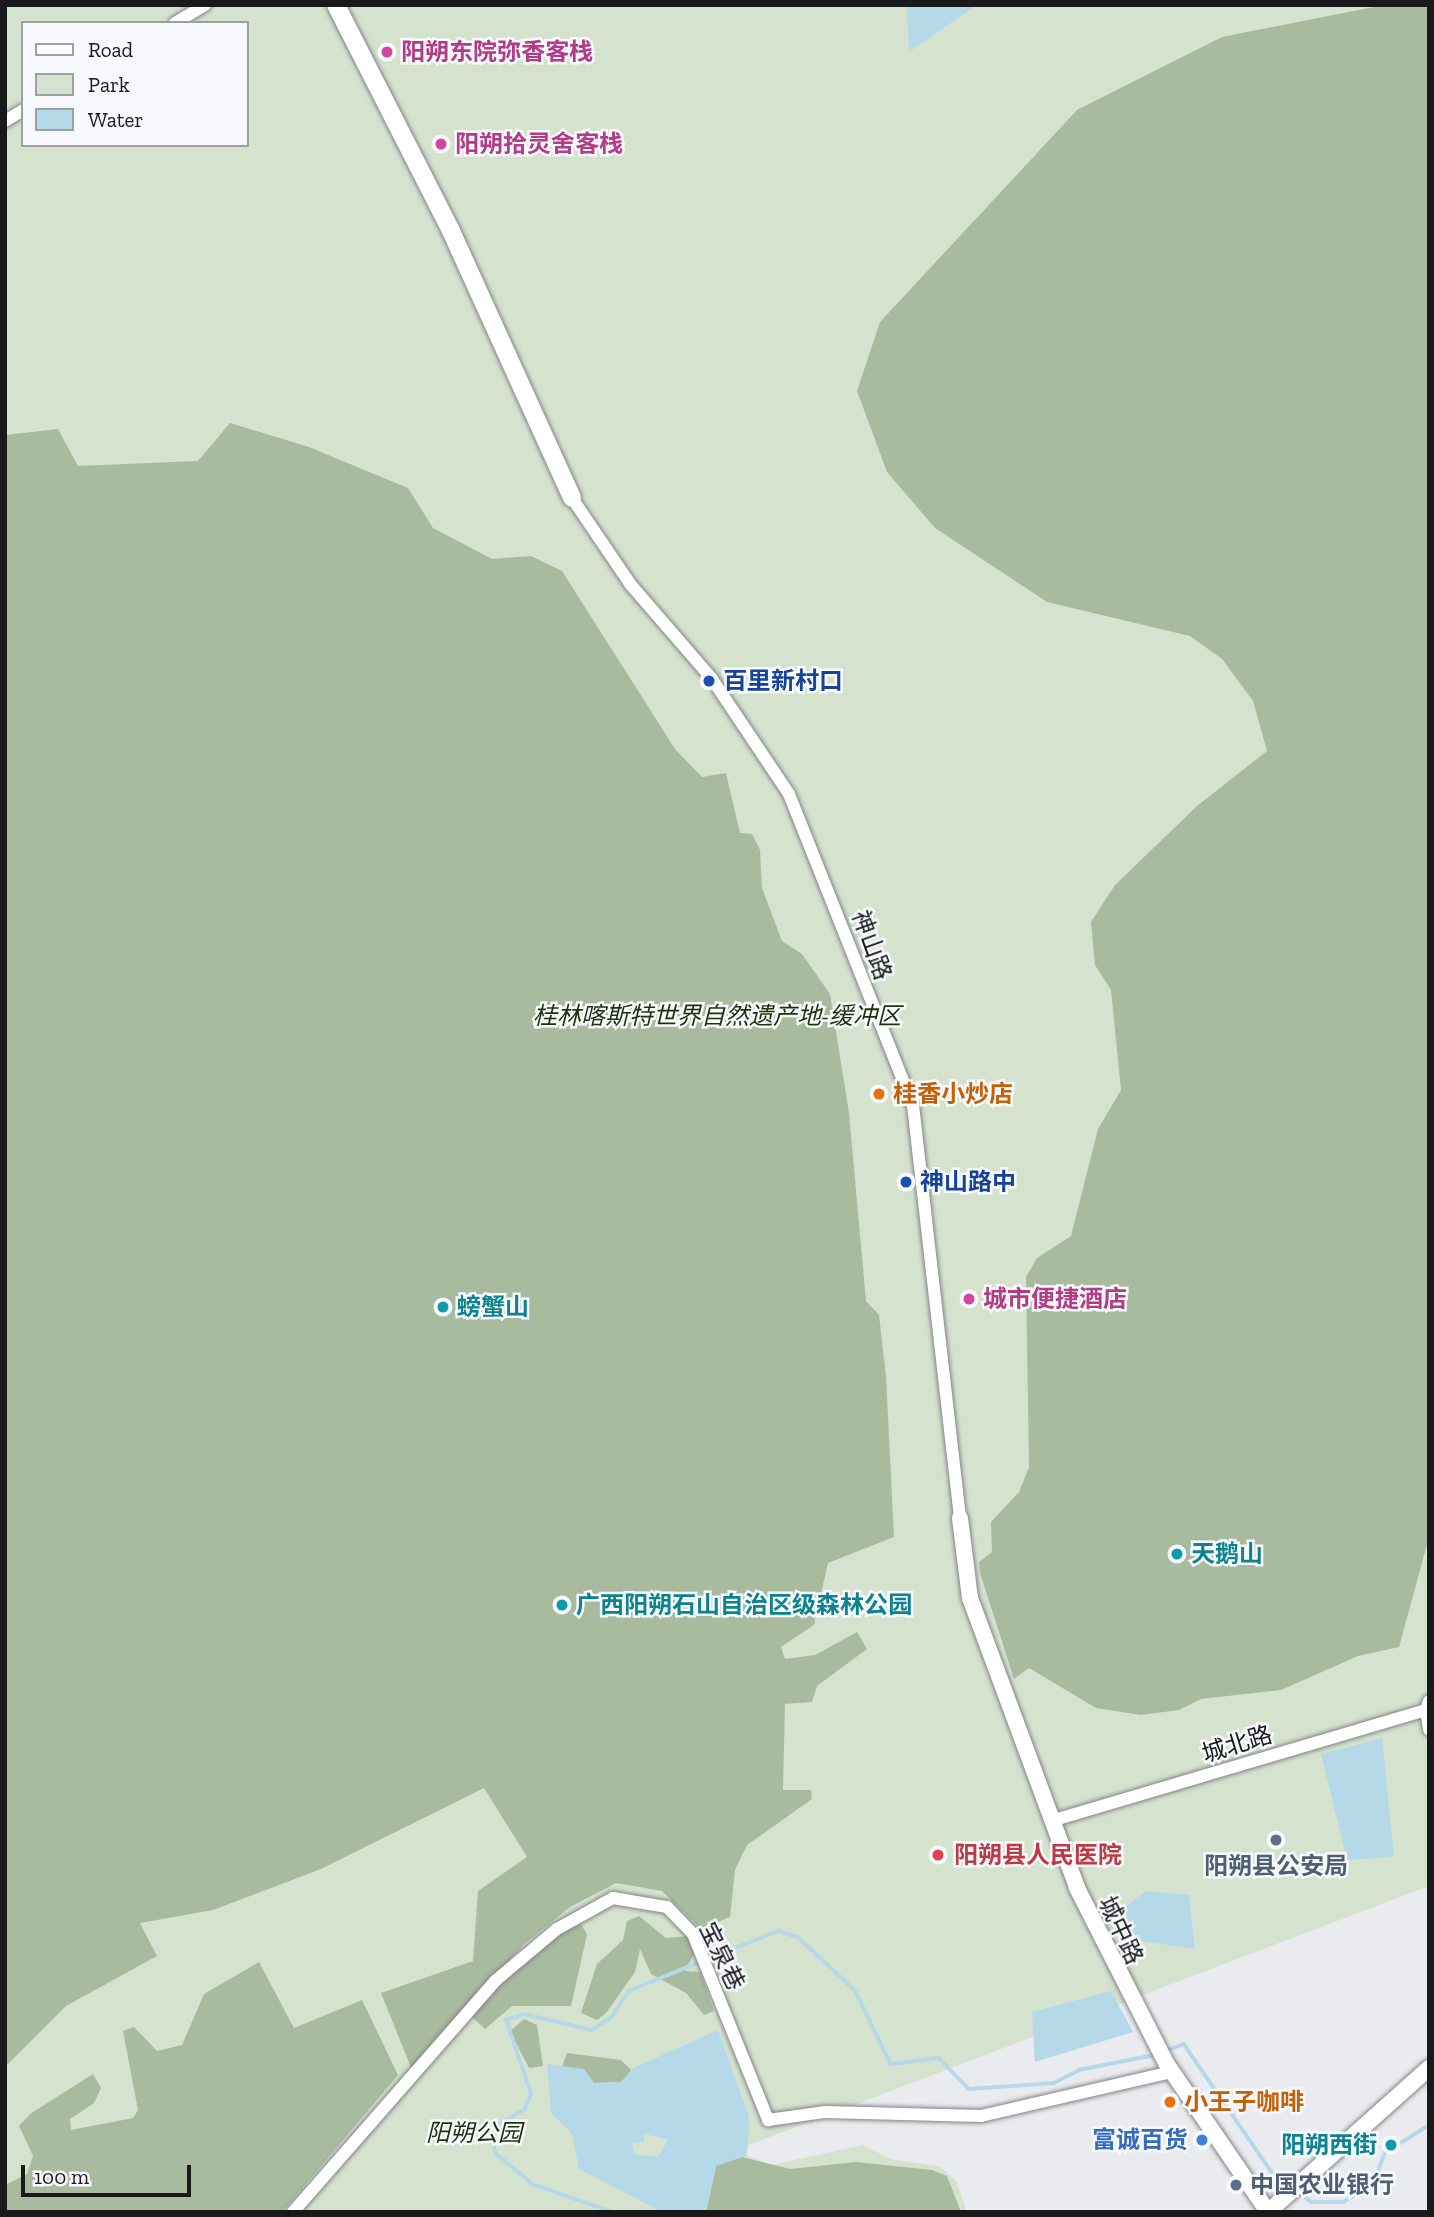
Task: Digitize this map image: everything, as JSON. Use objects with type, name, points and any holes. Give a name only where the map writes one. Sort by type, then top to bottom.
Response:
[{"type":"main road","points":[[336,5],[450,231],[572,498]]},
{"type":"street","points":[[178,21],[205,5]]},
{"type":"street","points":[[5,121],[21,111]]},
{"type":"street","name":"神山路","points":[[572,498],[631,585],[712,679],[789,794],[913,1105],[960,1518]]},
{"type":"street","name":"城中路","points":[[960,1518],[970,1598],[1051,1821],[1114,1971],[1169,2068],[1268,2212]]},
{"type":"street","points":[[1427,1706],[1429,1728]]},
{"type":"street","name":"城北路","points":[[1051,1821],[1427,1706]]},
{"type":"street","name":"宝泉巷","points":[[293,2212],[519,1958],[613,1898],[667,1907],[693,1934],[768,2120],[825,2112],[981,2116],[1169,2068]]},
{"type":"street","points":[[1268,2212],[1429,2068]]},
{"type":"green space","name":"桂林喀斯特世界自然遗产地-缓冲区","points":[[5,5],[1429,5],[1429,1886],[749,2145],[746,2155],[771,2165],[863,2145],[891,2159],[941,2167],[957,2182],[967,2212],[5,2212]]},
{"type":"green space","points":[[1384,5],[1429,5],[1429,1537],[1399,1647],[1358,1656],[1281,1690],[1201,1699],[1179,1710],[1141,1715],[1096,1708],[1029,1668],[1014,1679],[980,1573],[979,1562],[992,1552],[991,1522],[1019,1492],[1029,1467],[1026,1277],[1037,1258],[1071,1236],[1098,1129],[1121,1090],[1111,990],[1095,965],[1091,922],[1115,885],[1197,806],[1267,751],[1253,701],[1222,659],[1190,636],[1047,602],[935,528],[887,472],[857,391],[880,322],[1077,110],[1222,37]]},
{"type":"green space","points":[[230,423],[309,447],[408,488],[433,528],[492,559],[531,556],[562,571],[675,749],[702,777],[726,773],[740,833],[752,834],[760,850],[762,888],[782,941],[802,954],[830,994],[849,1113],[866,1301],[879,1315],[886,1376],[894,1537],[828,1563],[814,1625],[781,1647],[785,1659],[815,1655],[857,1632],[867,1649],[817,1686],[812,1702],[785,1704],[783,1790],[811,1790],[812,1799],[747,1845],[735,1870],[730,1917],[701,1929],[662,1891],[616,1883],[570,1907],[523,1945],[412,2070],[381,1993],[473,1961],[478,1891],[527,1857],[484,1788],[321,1869],[213,1910],[140,1923],[157,1956],[66,2006],[5,2067],[5,435],[58,429],[78,466],[198,461]]},
{"type":"green space","points":[[639,1916],[666,1938],[690,1936],[695,1952],[685,1971],[700,1972],[714,2011],[704,2015],[686,1993],[651,1974],[640,1949],[635,1972],[606,2013],[597,2020],[581,2013],[597,1964],[623,1940],[627,1921]]},
{"type":"green space","points":[[579,1921],[587,1934],[571,2006],[512,2006],[485,2029],[471,2016],[523,1960]]},
{"type":"green space","points":[[259,1962],[294,2028],[362,2000],[398,2075],[282,2212],[5,2212],[5,2185],[27,2174],[33,2156],[19,2126],[30,2114],[93,2074],[101,2088],[94,2103],[70,2119],[71,2130],[133,2118],[138,2110],[123,2031],[134,2027],[157,2051],[182,2045],[204,1994]]},
{"type":"green space","points":[[524,2019],[537,2025],[543,2066],[529,2068],[510,2031]]},
{"type":"green space","points":[[567,2053],[621,2060],[633,2072],[621,2082],[594,2083],[562,2067]]},
{"type":"green space","points":[[738,2156],[790,2169],[856,2162],[932,2170],[947,2176],[961,2212],[706,2212],[716,2166]]},
{"type":"water","points":[[907,5],[977,5],[909,52]]},
{"type":"water","points":[[1382,1738],[1394,1857],[1347,1860],[1321,1754]]},
{"type":"water","points":[[1146,1891],[1189,1895],[1195,1949],[1121,1938],[1124,1908]]},
{"type":"water","points":[[1111,1991],[1133,2032],[1035,2062],[1032,2012]]},
{"type":"water","points":[[718,2030],[749,2116],[748,2142],[746,2156],[716,2166],[706,2212],[662,2212],[579,2169],[572,2134],[551,2113],[547,2064],[584,2069],[594,2083],[621,2082],[633,2068]],"holes":[[[645,2134],[668,2140],[658,2157],[634,2154],[632,2143],[644,2142]]]},
{"type":"waterway","points":[[707,1959],[779,1931],[798,1937],[855,1990],[891,2064],[939,2058],[969,2089],[1054,2083],[1079,2070],[1155,2055]]},
{"type":"waterway","points":[[611,2212],[533,2185],[496,2154],[488,2131],[525,2109],[531,2094],[506,2020],[524,2014],[592,2030],[612,2017],[629,1991],[700,1962]]},
{"type":"waterway","points":[[1166,2051],[1184,2044],[1271,2171],[1292,2184]]},
{"type":"waterway","points":[[1300,2192],[1311,2202],[1343,2202],[1373,2184],[1385,2153],[1429,2125]]},
{"type":"place","name":"阳朔东院弥香客栈","points":[[387,52]]},
{"type":"place","name":"阳朔拾灵舍客栈","points":[[441,144]]},
{"type":"place","name":"百里新村口","points":[[709,681]]},
{"type":"place","name":"桂香小炒店","points":[[879,1094]]},
{"type":"place","name":"神山路中","points":[[906,1182]]},
{"type":"place","name":"城市便捷酒店","points":[[969,1299]]},
{"type":"place","name":"螃蟹山","points":[[443,1307]]},
{"type":"place","name":"天鹅山","points":[[1177,1554]]},
{"type":"place","name":"广西阳朔石山自治区级森林公园","points":[[562,1605]]},
{"type":"place","name":"阳朔县公安局","points":[[1276,1840]]},
{"type":"place","name":"阳朔县人民医院","points":[[938,1855]]},
{"type":"place","name":"小王子咖啡","points":[[1170,2102]]},
{"type":"place","name":"富诚百货","points":[[1202,2140]]},
{"type":"place","name":"阳朔西街","points":[[1391,2145]]},
{"type":"place","name":"中国农业银行","points":[[1236,2185]]},
{"type":"park label","name":"阳朔公园","points":[[474,2133]]}]
